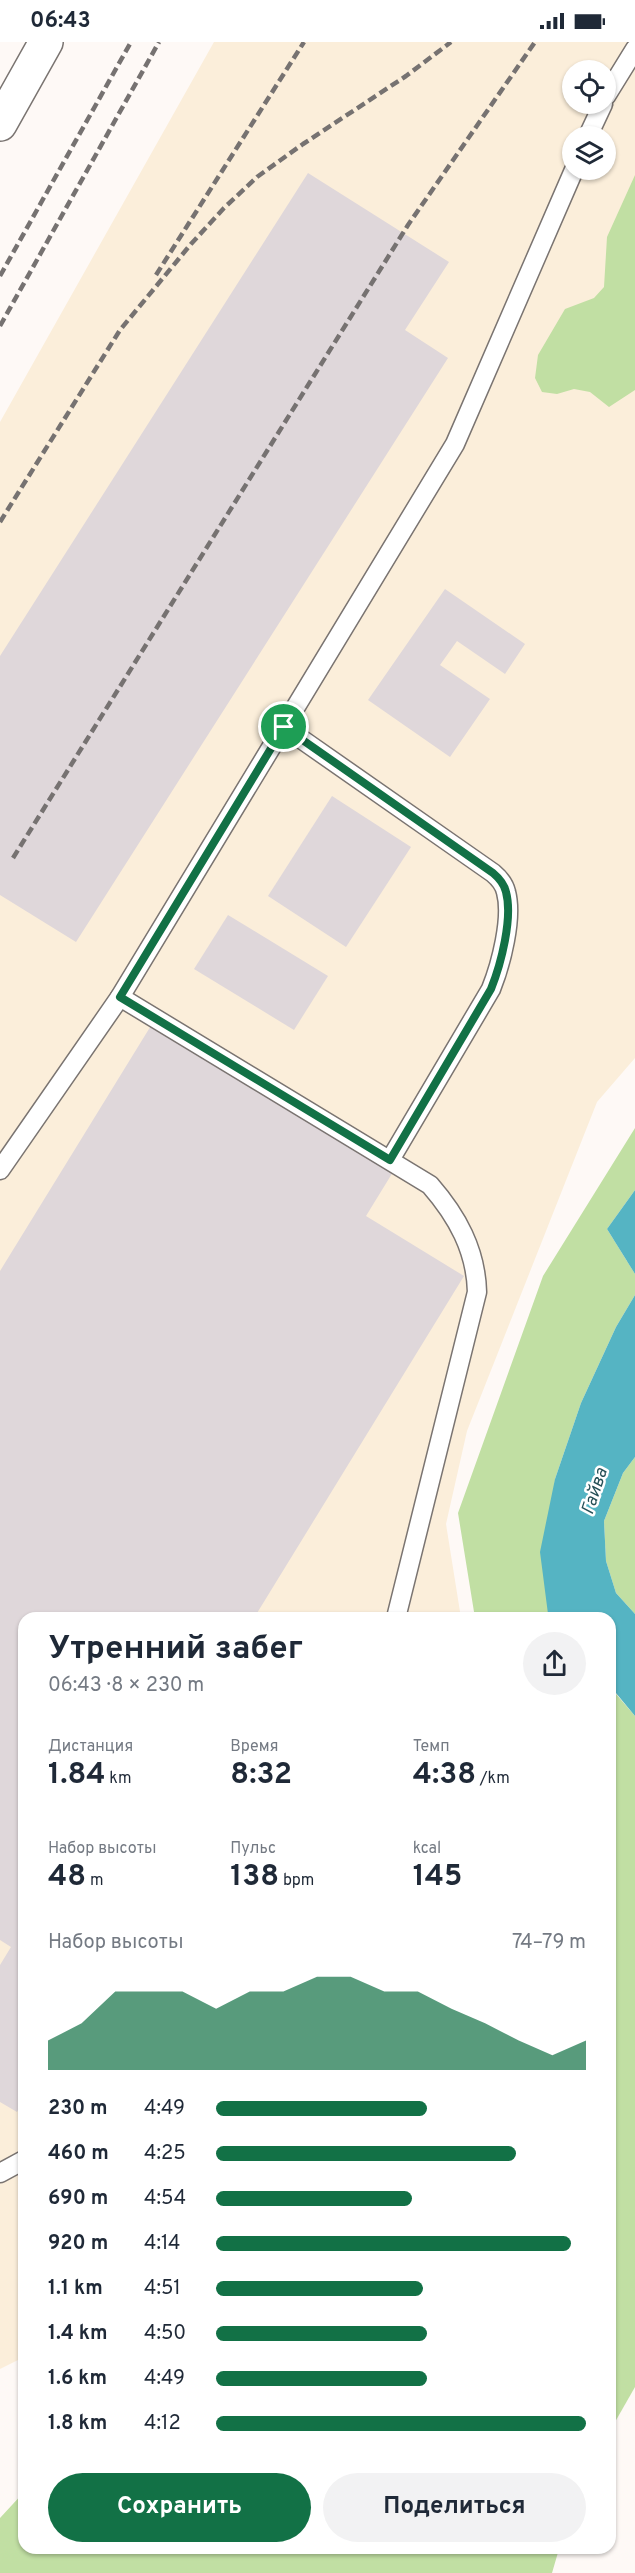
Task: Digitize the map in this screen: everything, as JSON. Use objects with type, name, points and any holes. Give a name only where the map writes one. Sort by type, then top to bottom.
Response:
[{"type":"street","points":[[0,124],[46,42]]},
{"type":"lane","points":[[616,77],[635,49]]},
{"type":"lane","points":[[0,1170],[120,997],[455,444],[570,180]]},
{"type":"lane","points":[[284,727],[493,873],[501,880],[506,891],[508,906],[504,948],[491,989],[390,1160]]},
{"type":"lane","points":[[120,997],[429,1185],[444,1202],[468,1246],[476,1270],[477,1292],[397,1612]]},
{"type":"lane","points":[[0,2173],[18,2163]]},
{"type":"shaded area","points":[[214,42],[635,42],[635,1058],[597,1102],[467,1431],[446,1524],[460,1612],[18,1612],[18,2360],[0,2369],[0,422]]},
{"type":"green space","points":[[635,175],[635,390],[609,407],[590,392],[574,389],[557,394],[542,392],[535,378],[538,355],[565,309],[594,298],[604,287],[607,237]]},
{"type":"green space","points":[[635,1128],[635,1190],[607,1229],[635,1274],[635,1295],[616,1327],[581,1403],[555,1479],[548,1612],[474,1612],[458,1513],[543,1276]]},
{"type":"green space","points":[[635,1457],[635,1614],[616,1593],[606,1561],[604,1521],[623,1473]]},
{"type":"green space","points":[[616,1694],[635,1716],[635,2387],[616,2420]]},
{"type":"green space","points":[[18,2498],[18,2554],[558,2554],[552,2573],[0,2573],[0,2518]]},
{"type":"water","points":[[635,1190],[635,1274],[607,1229]]},
{"type":"water","name":"Гайва","points":[[635,1295],[635,1457],[623,1473],[604,1521],[606,1561],[616,1593],[635,1614],[635,1716],[616,1693],[616,1612],[548,1612],[540,1552],[555,1479],[581,1403],[616,1327]]},
{"type":"building","points":[[308,173],[449,262],[405,330],[448,358],[76,942],[0,895],[0,656]]},
{"type":"building","points":[[445,589],[525,644],[505,674],[457,641],[440,665],[490,699],[450,757],[368,700]]},
{"type":"building","points":[[332,796],[411,847],[346,947],[268,896]]},
{"type":"building","points":[[228,915],[328,976],[294,1030],[194,969]]},
{"type":"building","points":[[152,1024],[393,1172],[366,1216],[464,1276],[258,1612],[18,1612],[17,2112],[0,2102],[0,1965],[11,1947],[0,1940],[0,1271]]},
{"type":"railway","points":[[0,276],[131,42]]},
{"type":"railway","points":[[0,326],[159,42]]},
{"type":"railway","points":[[156,275],[304,42]]},
{"type":"railway","points":[[0,522],[120,330],[224,208],[257,177],[406,76],[451,42]]},
{"type":"railway","points":[[13,858],[408,225],[535,42]]},
{"type":"route","points":[[284,727],[493,873],[501,880],[506,891],[508,906],[504,948],[491,989],[390,1160],[120,997],[284,727]]}]
